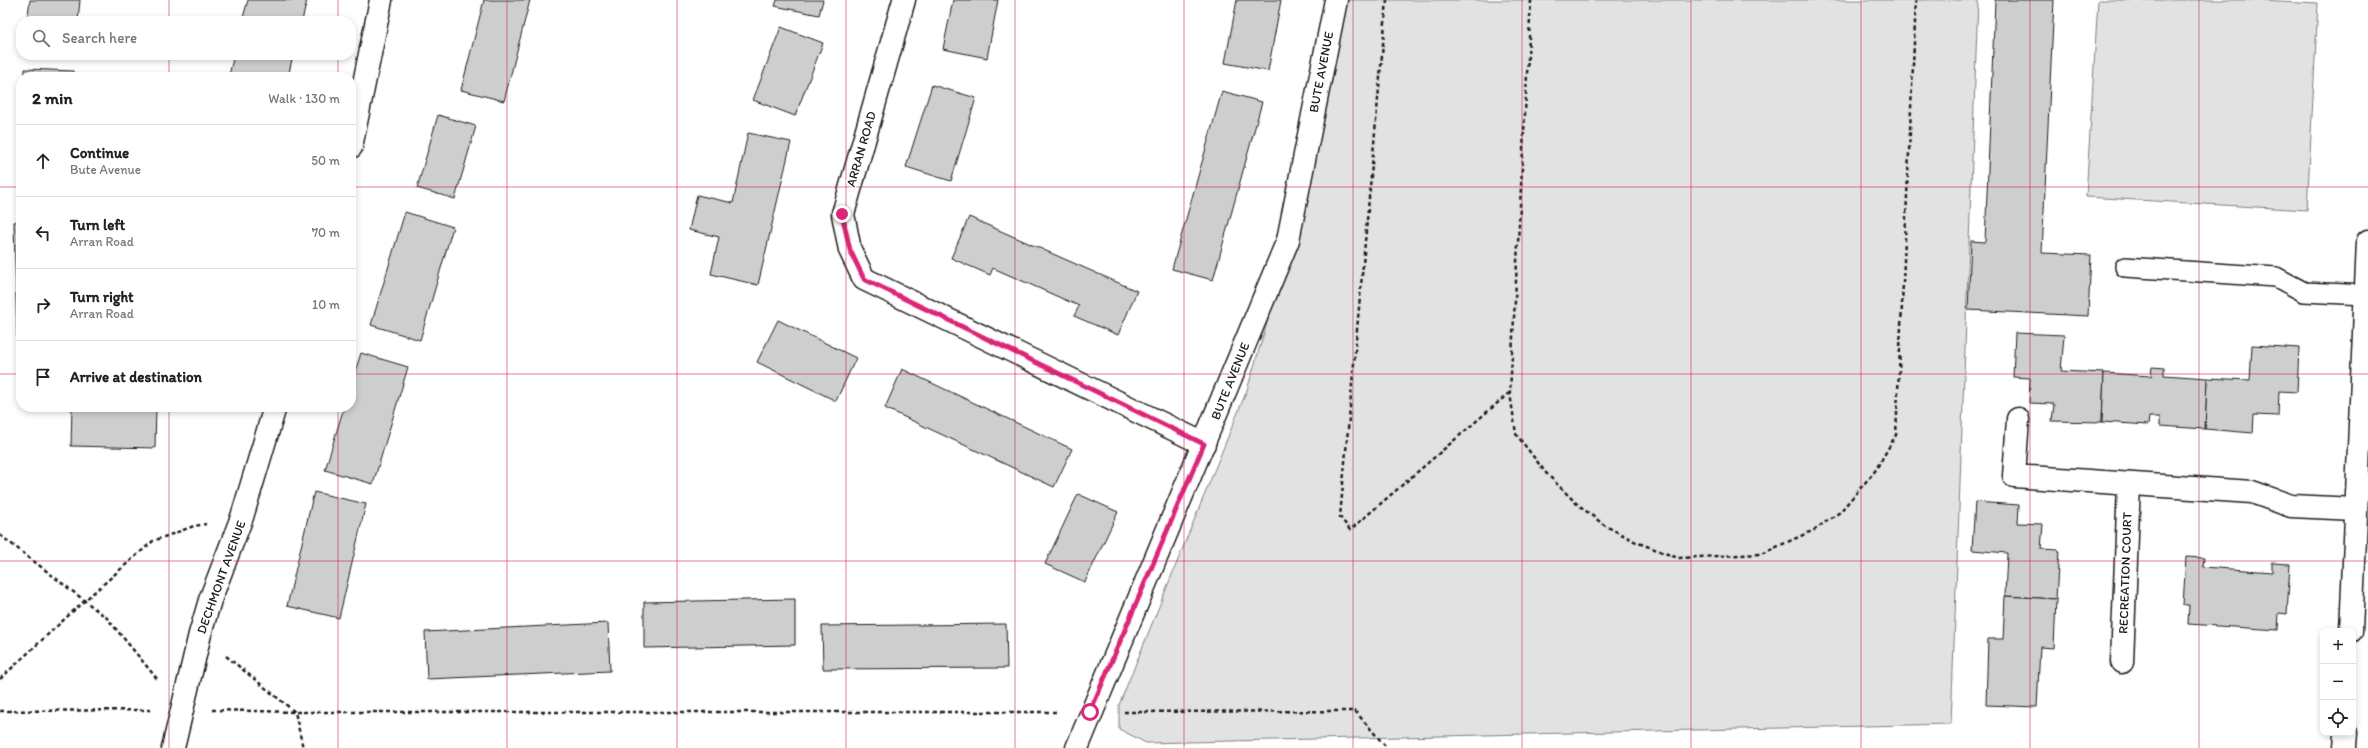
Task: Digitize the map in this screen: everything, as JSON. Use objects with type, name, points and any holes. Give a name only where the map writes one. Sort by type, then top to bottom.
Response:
[{"type":"street","points":[[356,122],[381,0]]},
{"type":"street","name":"ARRAN ROAD","points":[[904,0],[842,214],[850,250],[864,279],[1204,444]]},
{"type":"street","name":"BUTE AVENUE","points":[[1077,748],[1090,712],[1204,444],[1288,240],[1336,0]]},
{"type":"street","points":[[2351,628],[2368,241]]},
{"type":"street","name":"DECHMONT AVENUE","points":[[173,748],[200,634],[210,600],[242,517],[274,412]]},
{"type":"street","points":[[2018,419],[2014,476],[2252,492],[2291,506],[2356,509]]},
{"type":"street","name":"RECREATION COURT","points":[[2122,662],[2129,484]]},
{"type":"street","points":[[2345,748],[2346,736]]},
{"type":"lane","points":[[2125,267],[2276,277],[2304,292],[2366,295]]},
{"type":"path","points":[[1387,0],[1340,517],[1350,530],[1510,393]]},
{"type":"path","points":[[1531,0],[1510,393],[1516,434],[1546,473],[1576,503],[1604,525],[1636,542],[1678,558],[1761,554],[1814,530],[1840,512],[1875,471],[1896,436],[1916,0]]},
{"type":"path","points":[[0,679],[84,601],[153,541],[194,526],[242,517]]},
{"type":"path","points":[[0,535],[106,618],[182,710]]},
{"type":"path","points":[[200,634],[295,712],[303,748]]},
{"type":"path","points":[[0,711],[1355,711],[1387,748]]},
{"type":"shaded area","points":[[1340,0],[1978,0],[1951,724],[1146,743],[1119,729],[1119,705],[1247,390],[1315,162]]},
{"type":"shaded area","points":[[2098,0],[2260,0],[2318,3],[2307,210],[2086,197]]},
{"type":"building","points":[[30,0],[80,0],[78,16],[28,16]]},
{"type":"building","points":[[248,0],[307,0],[303,16],[243,16]]},
{"type":"building","points":[[484,0],[530,0],[504,101],[461,90]]},
{"type":"building","points":[[777,0],[823,0],[819,15],[775,6]]},
{"type":"building","points":[[953,0],[998,0],[987,58],[943,49]]},
{"type":"building","points":[[1237,0],[1281,0],[1268,71],[1225,63]]},
{"type":"building","points":[[1995,0],[2054,0],[2042,253],[2091,255],[2088,316],[1968,310],[1971,241],[1985,242]]},
{"type":"building","points":[[781,27],[823,43],[795,116],[753,100]]},
{"type":"building","points":[[233,60],[292,60],[289,72],[230,72]]},
{"type":"building","points":[[25,69],[74,71],[74,72],[25,72]]},
{"type":"building","points":[[932,85],[976,98],[951,181],[906,167]]},
{"type":"building","points":[[1222,91],[1262,102],[1213,280],[1172,269]]},
{"type":"building","points":[[438,115],[476,126],[455,199],[417,188]]},
{"type":"building","points":[[748,133],[791,142],[758,285],[711,274],[719,237],[689,230],[697,195],[733,203]]},
{"type":"building","points":[[405,212],[453,227],[420,340],[371,325]]},
{"type":"building","points":[[969,217],[1137,291],[1118,335],[1074,316],[1079,306],[993,268],[990,275],[951,258]]},
{"type":"building","points":[[14,222],[16,222],[16,298]]},
{"type":"building","points":[[778,320],[856,358],[836,401],[757,362]]},
{"type":"building","points":[[2015,333],[2064,335],[2061,371],[2104,373],[2102,422],[2052,421],[2054,404],[2029,403],[2030,378],[2013,377]]},
{"type":"building","points":[[2252,345],[2299,348],[2297,392],[2279,391],[2278,416],[2254,415],[2253,433],[2205,429],[2207,378],[2250,380]]},
{"type":"building","points":[[361,353],[408,367],[373,484],[325,470],[342,412],[356,412],[356,369]]},
{"type":"building","points":[[2152,367],[2164,368],[2164,375],[2207,378],[2205,429],[2160,426],[2160,417],[2149,417],[2148,425],[2102,422],[2104,373],[2151,376]]},
{"type":"building","points":[[902,369],[1072,449],[1054,487],[885,408]]},
{"type":"building","points":[[72,412],[156,412],[155,448],[71,446]]},
{"type":"building","points":[[314,492],[366,504],[339,618],[287,606]]},
{"type":"building","points":[[1078,494],[1118,512],[1085,582],[1045,564]]},
{"type":"building","points":[[1975,502],[2019,505],[2018,523],[2043,524],[2041,549],[2059,550],[2056,599],[2005,596],[2007,553],[1972,550]]},
{"type":"building","points":[[2186,557],[2204,558],[2203,567],[2272,572],[2272,563],[2290,564],[2287,614],[2279,613],[2278,630],[2188,624],[2189,605],[2183,605]]},
{"type":"building","points":[[2005,596],[2056,599],[2054,648],[2040,647],[2037,707],[1986,705],[1988,639],[2003,639]]},
{"type":"building","points":[[795,599],[795,645],[644,648],[644,602]]},
{"type":"building","points":[[608,623],[610,671],[427,679],[425,632]]},
{"type":"building","points":[[1006,624],[1007,668],[823,669],[822,626]]},
{"type":"route","points":[[842,214],[850,250],[864,279],[1204,444],[1090,712]]}]
